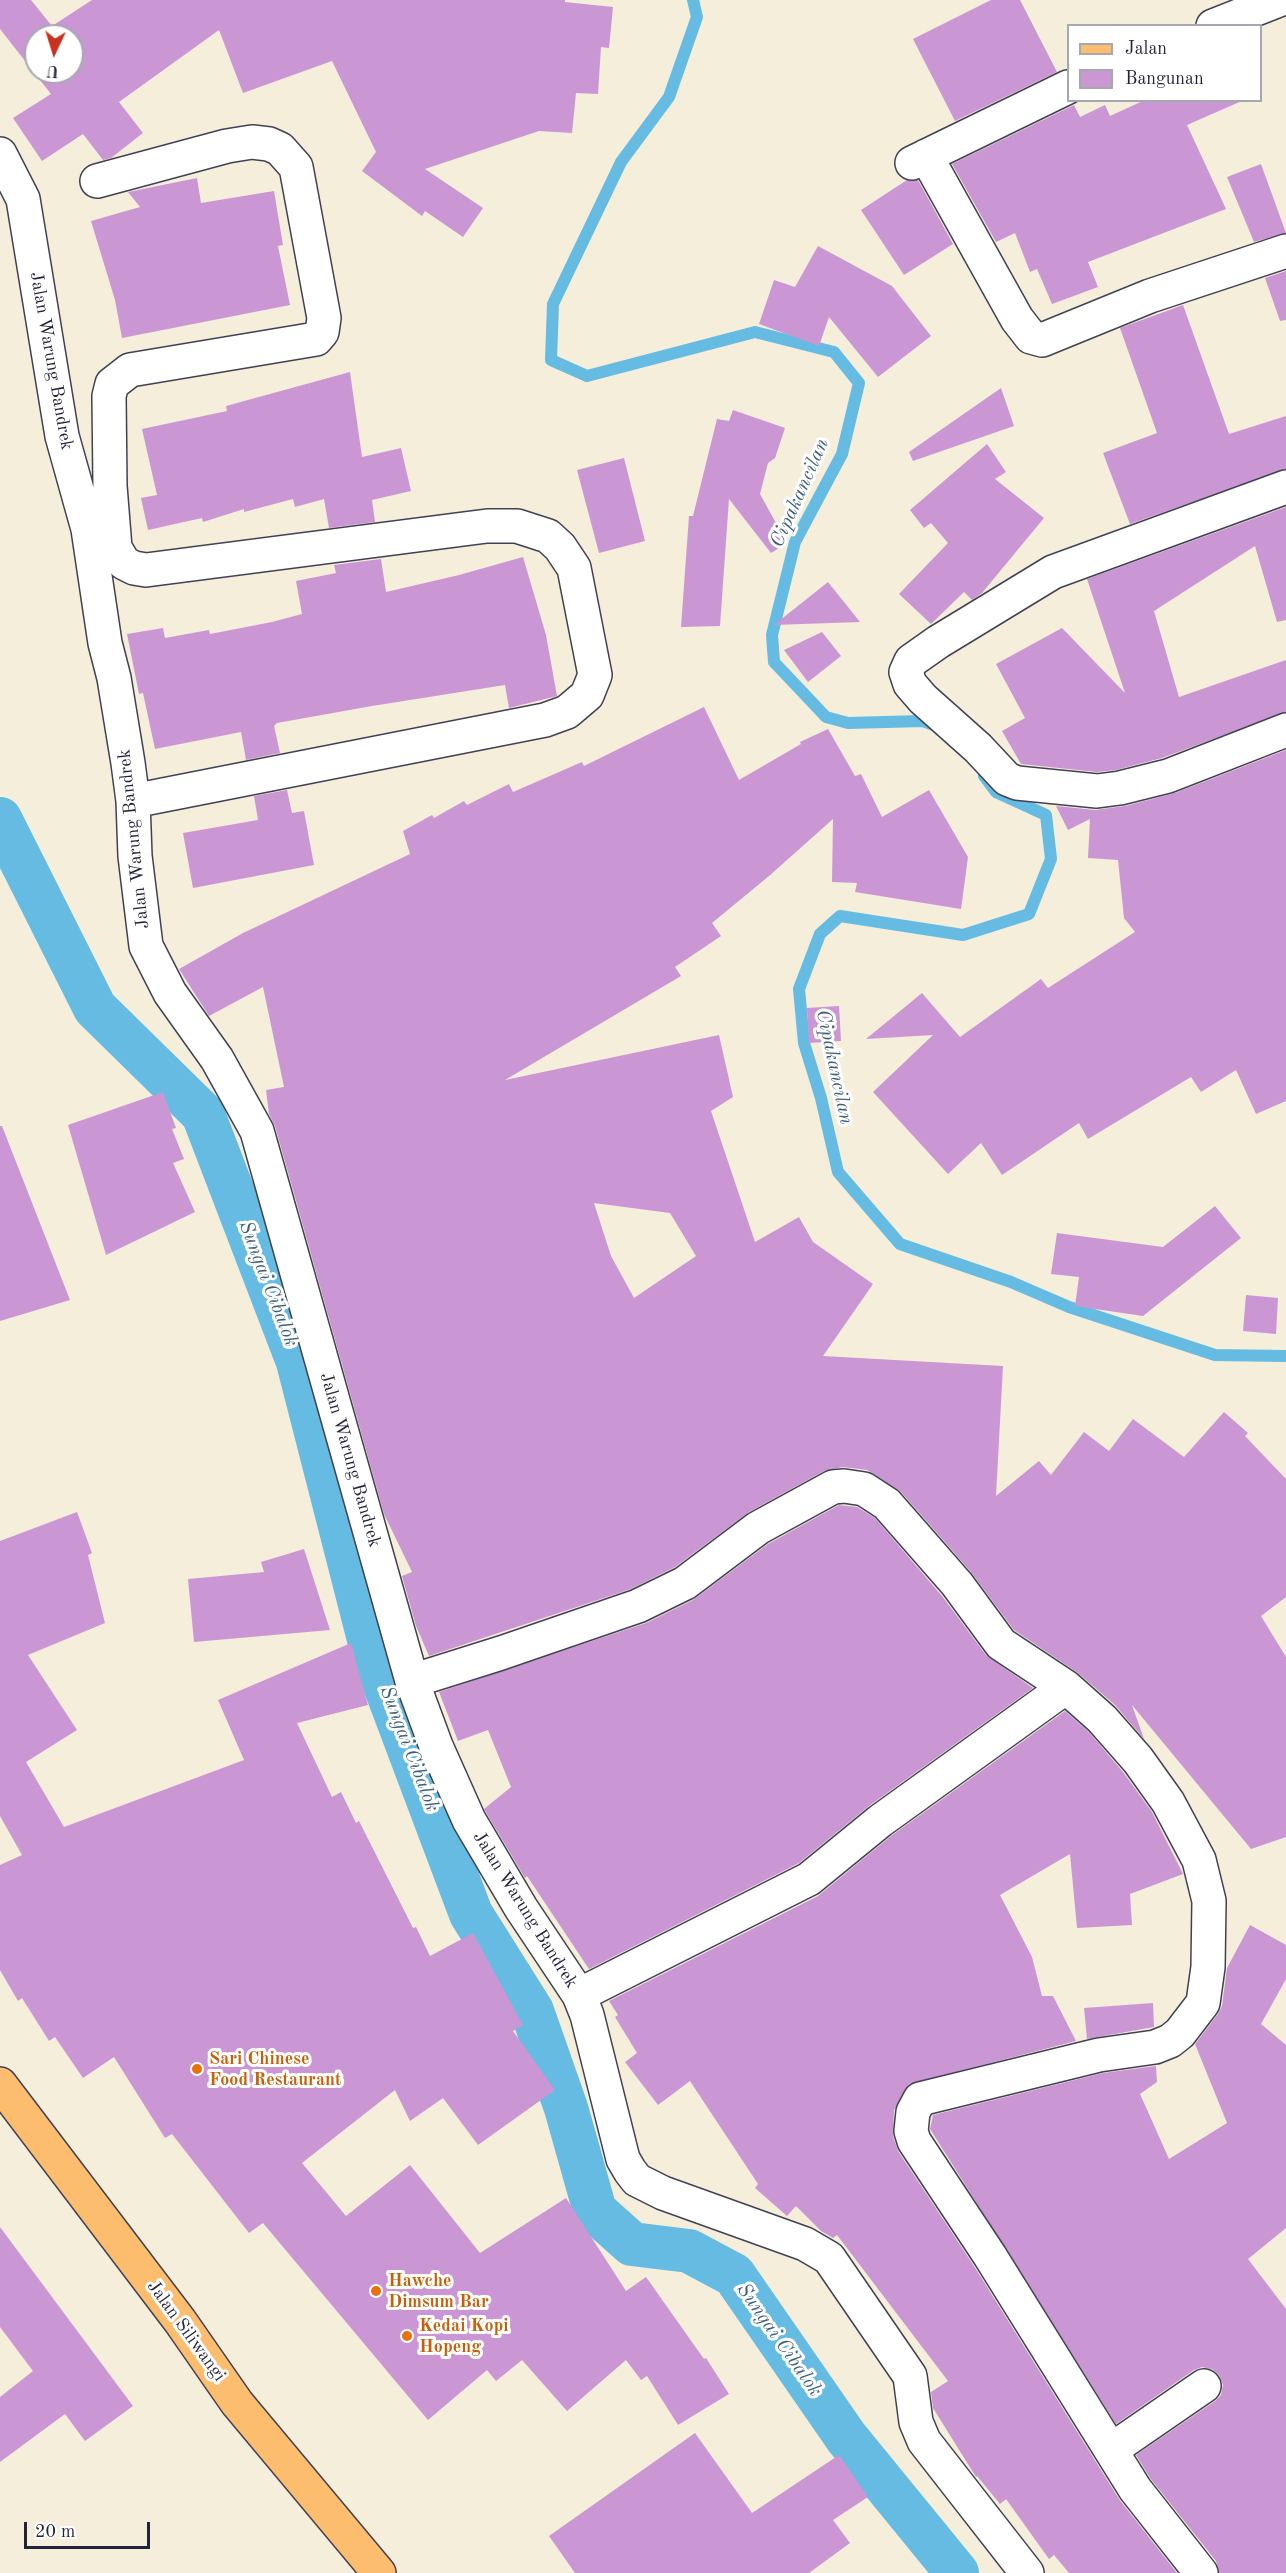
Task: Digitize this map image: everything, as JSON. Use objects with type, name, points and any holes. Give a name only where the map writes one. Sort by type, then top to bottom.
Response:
[{"type":"main road","name":"Jalan Siliwangi","points":[[0,2084],[180,2321],[237,2403],[379,2573]]},
{"type":"street","points":[[1217,24],[1279,0]]},
{"type":"street","points":[[1067,87],[919,159],[1017,319],[1031,337],[1042,340],[1150,296],[1286,250]]},
{"type":"street","points":[[97,181],[227,146],[252,142],[269,144],[280,149],[296,167],[324,318],[322,332],[315,339],[130,370],[116,380],[109,396],[110,486],[115,548],[124,562],[134,568],[146,570],[487,526],[517,526],[548,536],[560,547],[574,568],[595,675],[587,695],[567,712],[545,720],[133,801]]},
{"type":"street","name":"Jalan Warung Bandrek","points":[[0,154],[23,199],[54,399],[74,486],[88,529],[105,643],[114,678],[133,801],[135,856],[146,946],[170,993],[217,1059],[257,1131],[412,1681],[436,1746],[469,1820],[521,1908],[579,1995],[587,2014],[623,2159],[630,2171],[637,2180],[663,2193],[806,2244],[830,2258],[910,2376],[916,2422],[924,2441],[1027,2573]]},
{"type":"street","points":[[1286,488],[1053,572],[938,642],[911,661],[906,672],[910,684],[923,699],[978,748],[1007,779],[1017,783],[1097,791],[1120,788],[1168,776],[1286,730]]},
{"type":"street","points":[[412,1681],[638,1606],[685,1583],[758,1528],[832,1487],[844,1486],[864,1490],[887,1504],[957,1584],[1001,1644],[1066,1687],[1102,1719],[1138,1760],[1168,1802],[1199,1860],[1209,1901],[1208,1967],[1203,2003],[1180,2033],[1170,2041],[1155,2047],[1099,2055],[920,2099],[913,2112],[911,2131],[914,2141],[990,2256],[1135,2489],[1202,2573]]},
{"type":"street","points":[[579,1995],[809,1879],[880,1821],[1066,1687]]},
{"type":"street","points":[[1111,2450],[1204,2386]]},
{"type":"building","points":[[0,0],[31,0],[50,24],[24,24],[24,60],[0,29]]},
{"type":"building","points":[[92,0],[565,0],[565,2],[613,7],[609,48],[601,47],[598,94],[576,93],[572,133],[539,131],[425,169],[483,208],[463,237],[425,211],[422,216],[362,171],[376,152],[332,61],[243,93],[219,30],[119,102],[143,133],[111,158],[103,160],[83,134],[42,161],[13,118],[51,94],[43,84],[84,84],[84,24],[55,24]]},
{"type":"building","points":[[991,0],[1020,0],[1057,72],[955,121],[913,39]]},
{"type":"building","points":[[1141,102],[1239,102],[1187,125],[1226,209],[1088,262],[1098,287],[1052,304],[1037,269],[1030,272],[1015,233],[996,242],[952,164],[1074,105],[1080,117],[1105,105],[1110,116]]},
{"type":"building","points":[[1261,164],[1286,233],[1254,242],[1227,177]]},
{"type":"building","points":[[197,178],[201,203],[274,191],[283,245],[278,246],[290,305],[122,338],[115,300],[91,221],[140,207],[128,192]]},
{"type":"building","points":[[907,180],[918,180],[953,244],[904,275],[861,210]]},
{"type":"building","points":[[818,246],[892,286],[931,336],[878,377],[829,317],[819,346],[759,324],[774,280],[795,287]]},
{"type":"building","points":[[1286,271],[1286,320],[1280,321],[1265,278]]},
{"type":"building","points":[[1183,305],[1229,434],[1286,416],[1286,469],[1130,524],[1103,453],[1157,433],[1120,328]]},
{"type":"building","points":[[350,372],[362,457],[401,448],[411,491],[372,500],[375,522],[329,528],[324,499],[295,507],[293,499],[244,512],[244,509],[203,522],[202,518],[148,530],[141,498],[157,495],[142,429],[227,411],[226,406]]},
{"type":"building","points":[[1001,388],[1014,426],[913,461],[909,452]]},
{"type":"building","points":[[733,410],[785,428],[775,458],[768,463],[760,494],[787,543],[771,553],[729,499],[720,626],[681,627],[689,516],[693,516],[717,419],[729,421]]},
{"type":"building","points":[[987,444],[1006,472],[995,479],[1044,518],[982,593],[972,600],[964,592],[931,624],[899,594],[948,543],[931,523],[924,528],[910,510]]},
{"type":"building","points":[[624,458],[645,541],[599,553],[577,470]]},
{"type":"building","points":[[1286,507],[1286,620],[1277,622],[1255,546],[1154,611],[1179,697],[1286,660],[1286,712],[1162,758],[1116,770],[1097,772],[1021,764],[1002,731],[1025,718],[996,664],[1062,628],[1125,693],[1087,579]]},
{"type":"building","points":[[523,557],[546,635],[557,696],[509,708],[505,685],[277,723],[274,726],[280,753],[246,760],[241,732],[155,749],[143,693],[139,694],[127,634],[163,628],[165,638],[209,630],[210,634],[302,614],[296,581],[336,573],[334,565],[381,559],[386,592]]},
{"type":"building","points":[[828,582],[860,622],[774,625]]},
{"type":"building","points":[[822,632],[841,656],[808,682],[784,650]]},
{"type":"building","points":[[704,707],[739,780],[801,744],[800,742],[828,729],[855,776],[861,774],[882,817],[929,790],[968,857],[961,909],[855,892],[857,883],[832,882],[833,819],[712,923],[721,936],[675,967],[681,976],[505,1080],[719,1035],[733,1097],[711,1111],[755,1242],[799,1217],[813,1242],[873,1284],[823,1356],[1003,1366],[996,1496],[1039,1461],[1051,1475],[1084,1432],[1109,1451],[1133,1419],[1184,1457],[1224,1412],[1248,1433],[1245,1436],[1286,1479],[1286,1597],[1261,1616],[1286,1657],[1286,1837],[1251,1849],[1132,1705],[1144,1739],[1115,1705],[1078,1673],[1014,1630],[971,1572],[901,1492],[867,1470],[843,1467],[824,1471],[749,1512],[675,1567],[631,1589],[429,1656],[416,1626],[402,1576],[412,1572],[384,1514],[275,1126],[269,1114],[266,1090],[284,1087],[263,987],[209,1016],[179,969],[243,933],[410,854],[403,831],[432,815],[434,818],[464,801],[467,805],[509,784],[513,792],[582,762],[584,766]],"holes":[[[594,1203],[670,1213],[696,1256],[634,1298],[611,1256]]]},
{"type":"building","points":[[1286,750],[1286,1101],[1256,1114],[1236,1070],[1201,1092],[1191,1077],[1088,1139],[1079,1123],[1002,1175],[981,1143],[948,1174],[873,1092],[933,1035],[866,1039],[922,993],[960,1037],[1041,979],[1048,988],[1135,932],[1124,918],[1118,860],[1088,858],[1090,819],[1068,830],[1056,806],[1095,810],[1125,806],[1175,793]]},
{"type":"building","points":[[287,790],[292,813],[304,811],[314,865],[193,888],[183,833],[258,820],[254,796]]},
{"type":"building","points":[[839,1006],[841,1041],[809,1043],[807,1008]]},
{"type":"building","points":[[163,1092],[176,1128],[172,1129],[184,1159],[173,1163],[195,1212],[106,1255],[68,1125]]},
{"type":"building","points":[[0,1126],[2,1126],[70,1300],[0,1321]]},
{"type":"building","points":[[1215,1206],[1241,1238],[1143,1316],[1075,1306],[1079,1277],[1051,1274],[1057,1233],[1163,1247]]},
{"type":"building","points":[[1246,1295],[1278,1298],[1276,1334],[1243,1331]]},
{"type":"building","points":[[839,1505],[857,1507],[875,1518],[942,1596],[986,1655],[1033,1688],[869,1806],[799,1863],[589,1969],[527,1876],[525,1878],[484,1809],[511,1787],[488,1730],[458,1741],[439,1692],[646,1623],[693,1600],[768,1544]]},
{"type":"building","points":[[77,1512],[92,1553],[88,1555],[105,1623],[28,1655],[77,1730],[26,1762],[64,1827],[244,1760],[218,1700],[351,1643],[368,1705],[297,1723],[332,1797],[341,1792],[356,1823],[359,1821],[413,1928],[416,1927],[430,1956],[473,1933],[523,2025],[513,2031],[555,2090],[478,2145],[443,2098],[410,2121],[395,2090],[302,2163],[346,2216],[410,2165],[480,2253],[566,2198],[626,2291],[646,2277],[704,2359],[706,2358],[729,2394],[678,2425],[647,2376],[641,2380],[626,2360],[567,2411],[522,2360],[496,2381],[487,2370],[428,2420],[263,2223],[249,2233],[172,2134],[165,2138],[114,2057],[83,2078],[55,2037],[49,2041],[22,1998],[18,2001],[0,1970],[0,1865],[22,1855],[0,1816],[0,1541]]},
{"type":"building","points":[[304,1549],[330,1630],[194,1642],[188,1579],[264,1572],[261,1562]]},
{"type":"building","points":[[1065,1711],[1089,1732],[1123,1772],[1152,1812],[1183,1874],[1130,1894],[1132,1925],[1077,1928],[1070,1854],[1000,1895],[1032,1957],[1042,1996],[1053,1996],[1076,2041],[909,2084],[894,2110],[893,2136],[898,2151],[974,2266],[1119,2499],[1177,2573],[1069,2573],[1054,2555],[1049,2559],[1006,2499],[1000,2504],[976,2477],[933,2408],[931,2392],[948,2381],[837,2235],[833,2238],[821,2231],[796,2206],[787,2216],[755,2188],[758,2184],[690,2081],[658,2105],[625,2062],[637,2053],[615,2017],[618,2015],[609,2001],[818,1896],[891,1836]]},
{"type":"building","points":[[1250,1925],[1286,1945],[1286,1979],[1261,2024],[1286,2045],[1286,2228],[1248,2259],[1286,2309],[1286,2573],[1219,2573],[1216,2561],[1150,2478],[1136,2455],[1215,2401],[1221,2395],[1223,2385],[1219,2375],[1212,2369],[1202,2367],[1194,2370],[1116,2424],[930,2129],[933,2115],[1103,2073],[1156,2066],[1157,2082],[1140,2094],[1169,2159],[1227,2123],[1195,2044],[1222,2006],[1227,1968]]},
{"type":"building","points":[[1153,2003],[1154,2027],[1087,2039],[1084,2008]]},
{"type":"building","points":[[0,2227],[133,2406],[85,2441],[65,2414],[0,2462],[0,2397],[33,2371],[0,2327]]},
{"type":"building","points":[[695,2433],[752,2513],[839,2455],[868,2497],[833,2520],[850,2543],[809,2573],[575,2573],[549,2536]]},
{"type":"waterway","name":"Cipakancilan","points":[[693,0],[697,17],[669,97],[621,162],[553,304],[551,360],[587,376],[755,332],[834,352],[859,383],[842,454],[795,542],[772,635],[774,662],[826,717],[848,723],[923,721],[937,726]]},
{"type":"waterway","name":"Cipakancilan","points":[[984,776],[996,792],[1046,815],[1051,859],[1029,914],[963,935],[840,916],[820,934],[799,989],[804,1043],[821,1098],[838,1172],[900,1244],[1011,1282],[1069,1307],[1215,1355],[1286,1356]]},
{"type":"waterway","name":"Sungai Cibalok","points":[[0,819],[95,1008],[203,1114],[298,1362],[372,1651],[471,1914],[532,2011],[566,2108],[595,2211],[632,2244],[689,2251],[734,2275],[846,2437],[957,2573]]},
{"type":"place","name":"Sari Chinese Food Restaurant","points":[[197,2069]]},
{"type":"place","name":"Hawche Dimsum Bar","points":[[376,2291]]},
{"type":"place","name":"Kedai Kopi Hopeng","points":[[407,2336]]}]
